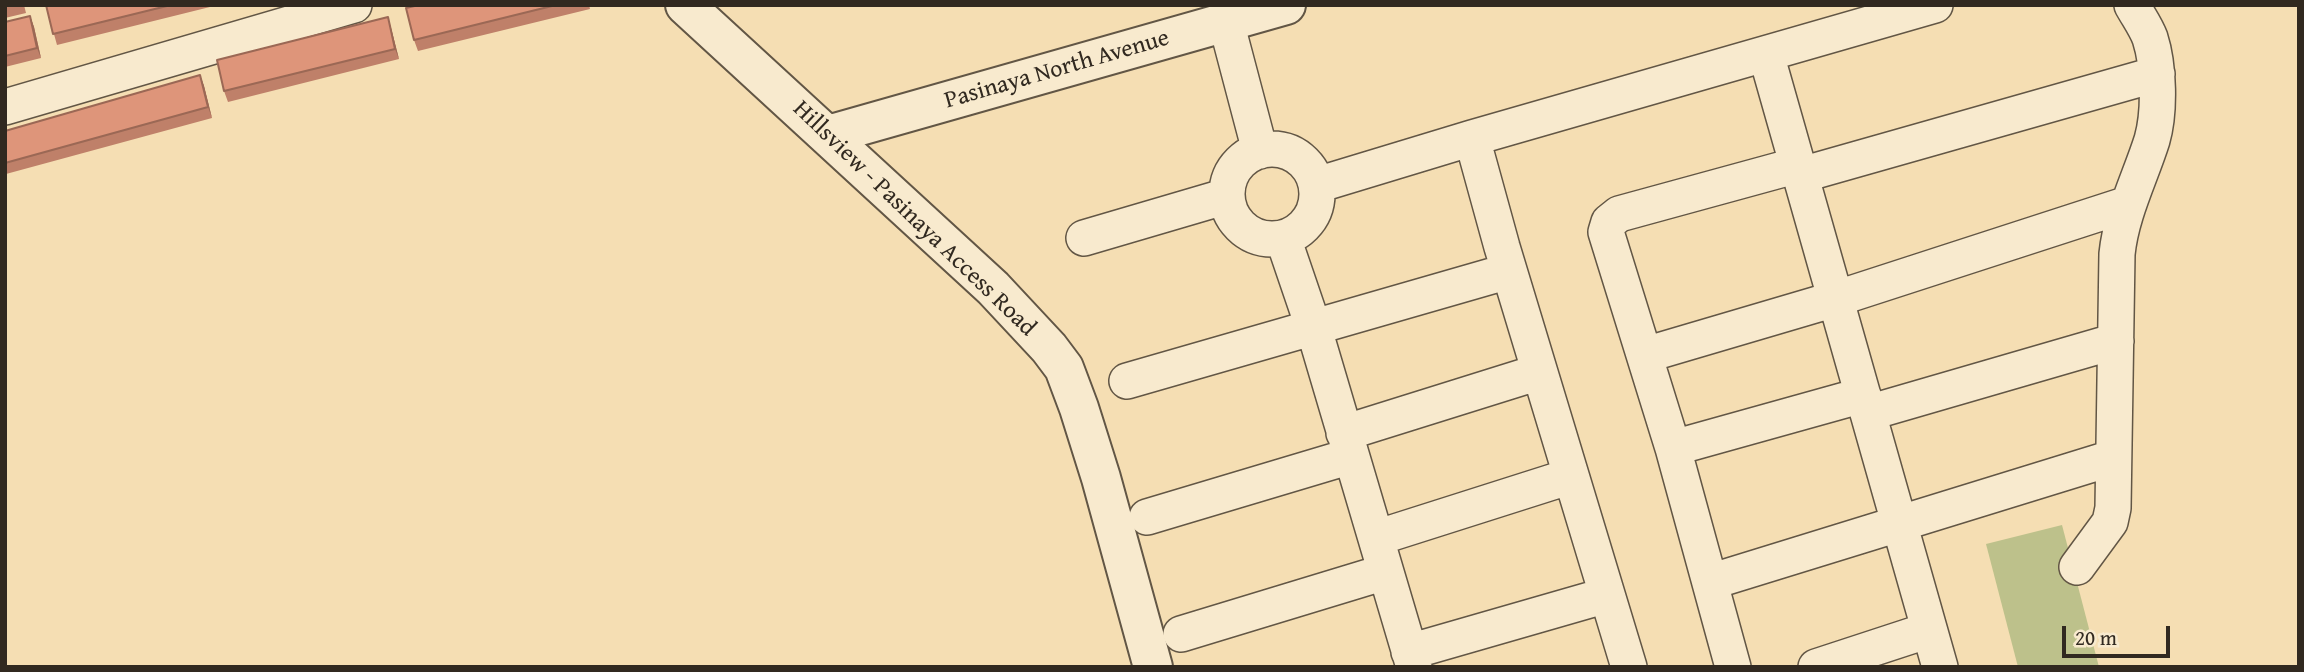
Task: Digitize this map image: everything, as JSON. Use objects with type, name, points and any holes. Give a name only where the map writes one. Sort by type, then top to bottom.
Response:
[{"type":"street","points":[[5,107],[354,5]]},
{"type":"street","name":"Hillsview - Pasinaya Access Road","points":[[685,5],[993,288],[1063,368],[1101,478],[1153,667]]},
{"type":"street","name":"Pasinaya North Avenue","points":[[828,135],[1286,5]]},
{"type":"street","points":[[1317,186],[1472,138],[1935,5]]},
{"type":"street","points":[[2077,567],[2110,523],[2113,508],[2116,254],[2128,204],[2152,138],[2156,119],[2157,74],[2149,36],[2132,5]]},
{"type":"street","points":[[1226,22],[1260,151]]},
{"type":"street","points":[[1766,54],[1940,667]]},
{"type":"street","points":[[1733,667],[1673,449],[1606,232],[1609,222],[1619,214],[1799,170],[2157,74]]},
{"type":"street","points":[[1472,138],[1509,271],[1629,667]]},
{"type":"street","points":[[1275,149],[1302,160],[1312,172],[1317,186],[1318,199],[1314,212],[1296,233],[1283,238],[1267,239],[1252,234],[1239,225],[1230,211],[1227,196],[1229,181],[1236,167],[1247,157],[1260,151],[1275,149]]},
{"type":"street","points":[[1084,238],[1227,196]]},
{"type":"street","points":[[1644,355],[1835,299],[2128,204]]},
{"type":"street","points":[[1283,238],[1314,329],[1411,659],[1607,595]]},
{"type":"street","points":[[1127,381],[1509,271]]},
{"type":"street","points":[[1673,449],[2116,341]]},
{"type":"street","points":[[1147,517],[1348,445],[1539,372]]},
{"type":"street","points":[[1710,582],[2112,457]]},
{"type":"street","points":[[1376,538],[1572,476]]},
{"type":"street","points":[[1181,634],[1385,572]]},
{"type":"street","points":[[1816,667],[1929,630]]},
{"type":"green space","points":[[2062,525],[2099,667],[2018,667],[1986,544]]},
{"type":"building","points":[[46,5],[171,5],[53,34]]},
{"type":"building","points":[[419,5],[556,5],[414,40],[406,8]]},
{"type":"building","points":[[30,16],[37,48],[5,56],[5,22]]},
{"type":"building","points":[[388,17],[395,49],[224,91],[217,60]]},
{"type":"building","points":[[200,75],[208,107],[5,163],[5,131]]}]
